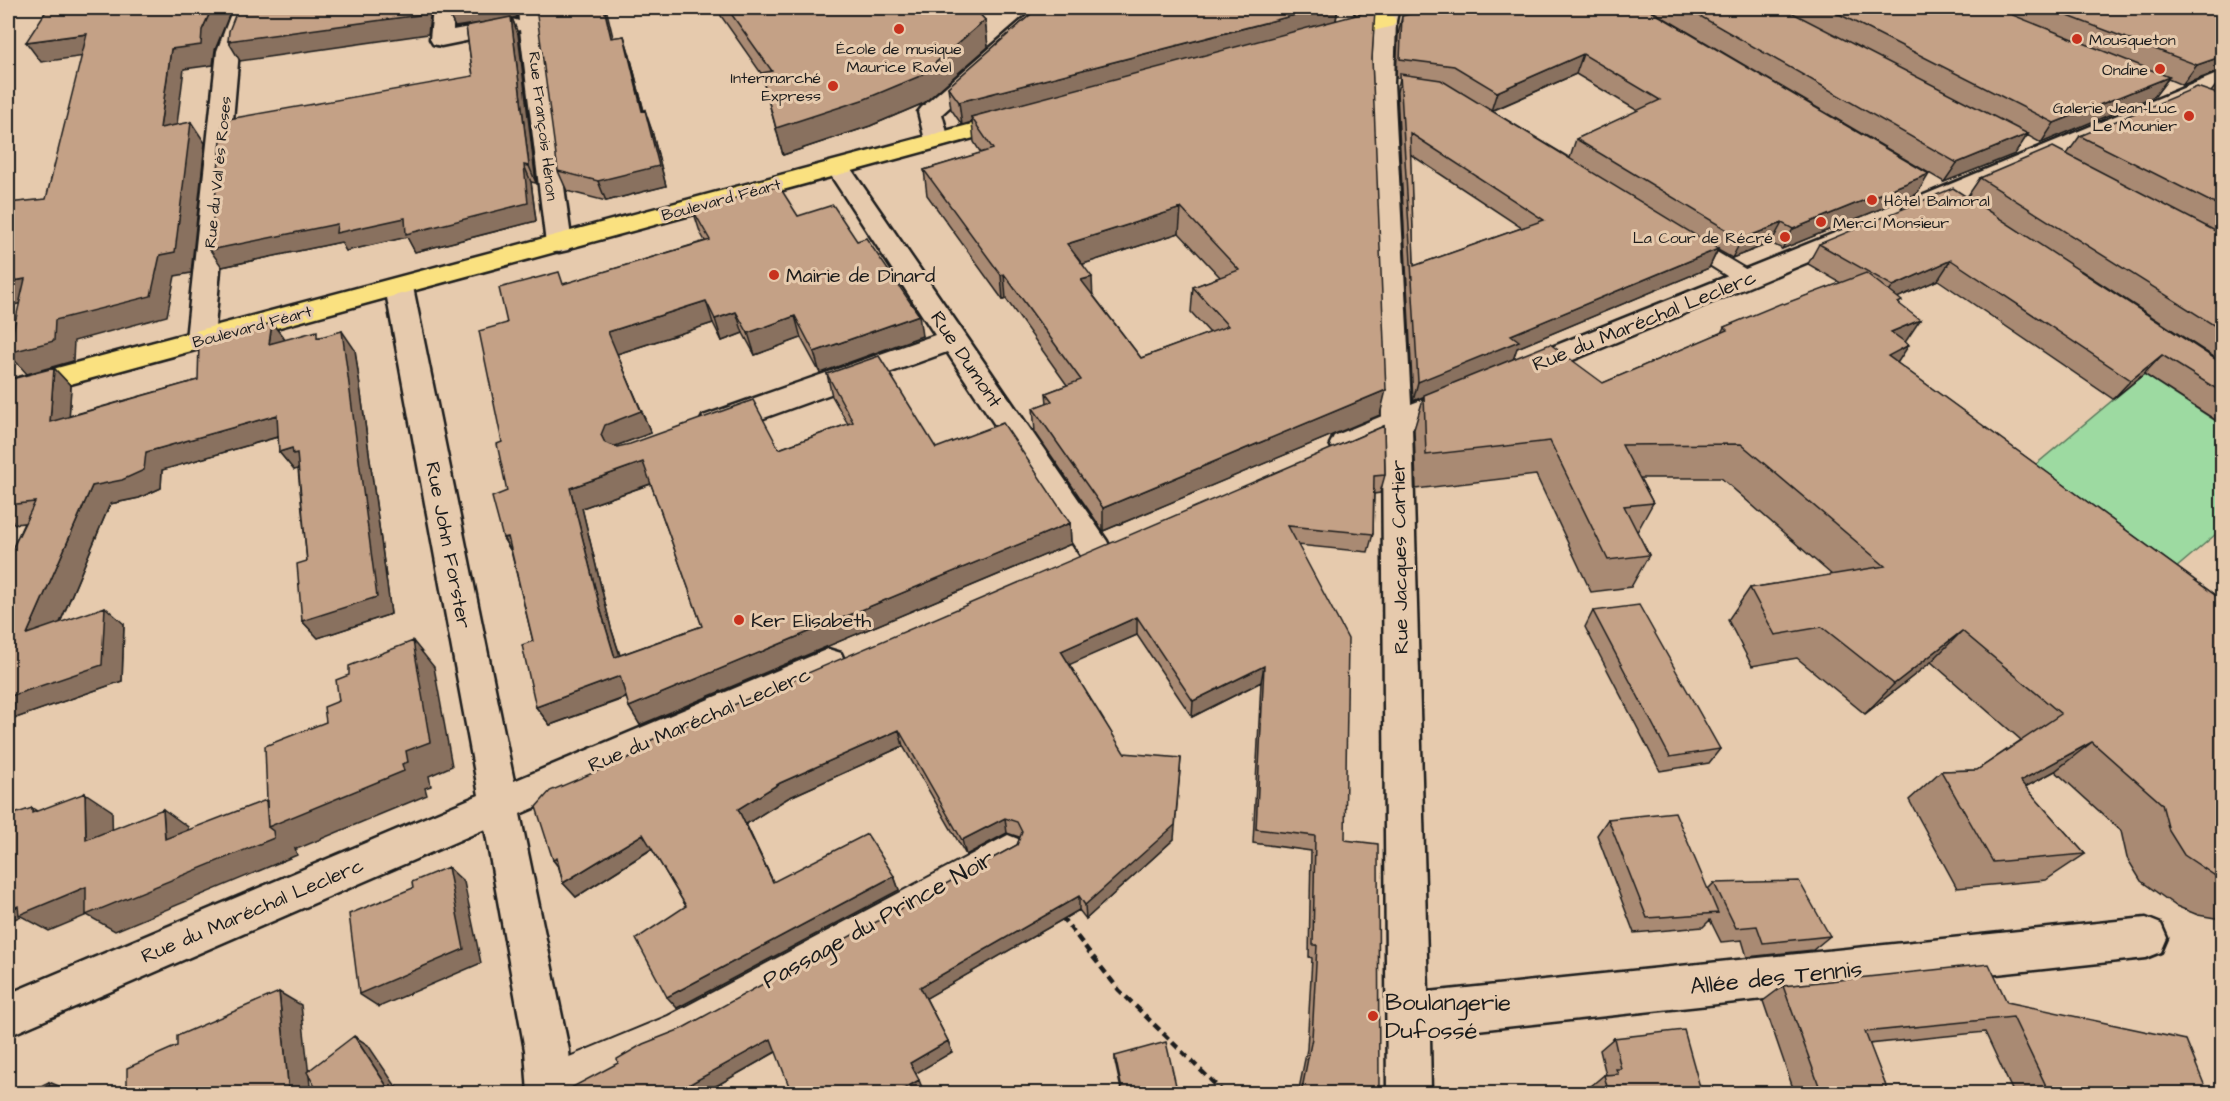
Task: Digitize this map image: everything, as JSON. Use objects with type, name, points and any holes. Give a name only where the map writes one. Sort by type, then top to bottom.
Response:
[{"type":"main road","points":[[1305,42],[1345,19],[1395,14]]},
{"type":"main road","name":"Boulevard Féart","points":[[8,391],[1040,113]]},
{"type":"street","name":"Rue du Val ès Roses","points":[[200,339],[228,51],[243,8]]},
{"type":"street","points":[[443,8],[441,39],[529,15]]},
{"type":"street","points":[[937,140],[930,112],[1048,8]]},
{"type":"street","name":"Rue Jacques Cartier","points":[[1395,14],[1393,84],[1397,422],[1409,1094]]},
{"type":"street","name":"Rue François Hénon","points":[[529,15],[559,244]]},
{"type":"street","name":"Rue du Maréchal Leclerc","points":[[1311,458],[2223,80]]},
{"type":"street","points":[[2151,83],[2213,108]]},
{"type":"street","name":"Rue Dumont","points":[[838,168],[1096,550]]},
{"type":"street","points":[[1920,182],[1974,216]]},
{"type":"street","name":"Rue John Forster","points":[[399,287],[501,804]]},
{"type":"street","points":[[684,435],[953,339]]},
{"type":"street","name":"Rue du Maréchal Leclerc","points":[[8,1015],[858,651]]},
{"type":"street","name":"Passage du Prince Noir","points":[[501,804],[547,1050],[550,1087]]},
{"type":"street","name":"Allée des Tennis","points":[[1406,1016],[2146,938]]},
{"type":"lane","points":[[1675,235],[1745,278]]},
{"type":"lane","name":"Passage du Prince Noir","points":[[550,1087],[679,1027],[1008,848]]},
{"type":"path","points":[[1059,914],[1119,990],[1225,1094]]},
{"type":"green space","points":[[2144,374],[2222,425],[2222,529],[2156,585],[2016,481]]},
{"type":"building","points":[[48,8],[212,8],[202,30],[201,45],[171,49],[160,128],[191,122],[175,252],[160,255],[151,296],[55,320],[54,341],[8,353],[25,279],[8,282],[8,203],[46,199],[87,34],[26,42]]},
{"type":"building","points":[[238,8],[420,8],[419,15],[228,41],[229,31]]},
{"type":"building","points":[[536,8],[604,8],[611,38],[624,36],[642,111],[645,110],[659,166],[598,181],[558,171]]},
{"type":"building","points":[[727,8],[974,8],[985,20],[920,76],[865,99],[776,128],[761,73],[772,71]]},
{"type":"building","points":[[1038,8],[1322,8],[959,102],[948,87]]},
{"type":"building","points":[[1432,8],[1646,8],[1929,174],[1793,229],[1782,223],[1742,239],[1576,139],[1660,100],[1583,54],[1497,92],[1454,66],[1400,59],[1402,16]]},
{"type":"building","points":[[1686,8],[1783,8],[2028,134],[1957,163]]},
{"type":"building","points":[[1827,8],[1995,8],[2169,77],[2054,123]]},
{"type":"building","points":[[2047,8],[2223,8],[2223,56],[2197,65]]},
{"type":"building","points":[[1375,10],[1372,59],[1386,390],[1103,508],[1033,408],[1052,401],[1046,393],[1081,380],[1004,274],[1001,275],[924,170],[993,149],[971,117]],"holes":[[[1181,208],[1239,270],[1193,287],[1228,326],[1141,358],[1081,280],[1092,277],[1067,244]]]},
{"type":"building","points":[[511,17],[529,166],[524,165],[528,203],[406,234],[405,218],[336,233],[337,224],[210,250],[223,120],[473,76],[466,26]]},
{"type":"building","points":[[1400,74],[1441,80],[1718,249],[1511,335],[1519,341],[1418,382]],"holes":[[[1410,133],[1544,220],[1414,266]]]},
{"type":"building","points":[[2197,87],[2223,96],[2223,208],[2080,136]]},
{"type":"building","points":[[2053,147],[2223,235],[2223,331],[1980,178]]},
{"type":"building","points":[[779,186],[798,216],[833,205],[857,241],[866,238],[919,315],[814,352],[795,316],[748,333],[736,312],[715,319],[706,301],[608,332],[641,411],[605,425],[601,435],[605,443],[617,447],[630,444],[753,400],[779,449],[853,422],[827,374],[879,356],[936,448],[1003,423],[1070,523],[629,707],[620,676],[536,707],[522,645],[533,641],[508,537],[503,538],[492,497],[507,491],[497,444],[502,442],[479,331],[507,323],[499,288],[559,272],[563,284],[710,240],[693,210]],"holes":[[[643,462],[702,626],[615,658],[570,488]]]},
{"type":"building","points":[[1953,188],[2223,364],[2223,393],[2162,355],[2131,380],[1951,260],[1893,286],[1819,244]]},
{"type":"building","points":[[1866,273],[1902,301],[1898,303],[1920,320],[1891,332],[1909,345],[1888,356],[2223,601],[2223,881],[2184,855],[2169,831],[2162,804],[2092,742],[2020,781],[2085,854],[1993,862],[1941,771],[1977,770],[2061,714],[1962,631],[1894,684],[1822,627],[1775,635],[1750,588],[1885,566],[1741,444],[1622,445],[1653,503],[1624,506],[1649,555],[1608,560],[1550,441],[1426,455],[1424,395],[1550,344],[1603,383],[1727,330],[1724,327],[1782,303]]},
{"type":"building","points":[[272,323],[269,344],[317,331],[317,338],[342,331],[377,597],[302,621],[297,564],[307,561],[297,453],[293,454],[292,448],[279,452],[277,415],[146,452],[144,470],[122,480],[92,486],[27,634],[105,607],[102,665],[8,697],[8,558],[35,502],[8,505],[8,380],[54,368],[50,422],[198,380],[199,343]]},
{"type":"building","points":[[1384,426],[1385,475],[1374,476],[1373,534],[1288,526],[1348,639],[1345,840],[1378,844],[1379,1094],[1301,1094],[1312,1038],[1317,945],[1313,945],[1315,836],[1256,829],[1264,666],[1193,701],[1137,617],[1061,651],[1124,753],[1181,758],[1175,825],[1085,905],[1079,896],[920,987],[948,1041],[910,1063],[919,1080],[895,1094],[792,1094],[771,1039],[688,1085],[691,1094],[566,1094],[565,1091],[618,1063],[617,1059],[643,1044],[681,1029],[1017,845],[1022,832],[1017,822],[1005,818],[962,840],[899,730],[780,783],[738,809],[773,882],[867,834],[894,876],[667,997],[636,939],[686,906],[643,834],[563,883],[557,858],[553,860],[536,807],[550,791],[642,752],[640,745]]},
{"type":"building","points":[[1639,605],[1720,749],[1670,757],[1593,611]]},
{"type":"building","points":[[413,641],[430,742],[406,751],[408,762],[402,764],[404,771],[268,827],[265,746],[326,722],[324,707],[339,701],[336,680],[349,675],[349,666]]},
{"type":"building","points":[[85,793],[86,840],[163,809],[165,839],[266,800],[268,827],[273,831],[274,838],[86,915],[86,887],[19,915],[18,906],[11,909],[10,892],[8,893],[8,816],[32,808],[32,813]]},
{"type":"building","points":[[1675,812],[1718,913],[1647,918],[1608,819]]},
{"type":"building","points":[[448,867],[464,949],[359,994],[349,914],[413,888],[412,882]]},
{"type":"building","points":[[1799,881],[1830,936],[1763,943],[1757,926],[1736,928],[1714,883]]},
{"type":"building","points":[[1989,964],[2007,1002],[2186,1040],[2208,1094],[2050,1094],[2013,1017],[1865,1032],[1889,1094],[1822,1094],[1783,986]]},
{"type":"building","points":[[279,992],[289,1094],[127,1094],[127,1068],[177,1046],[177,1036]]},
{"type":"building","points":[[1684,1030],[1702,1094],[1609,1094],[1604,1075],[1618,1074],[1616,1069],[1621,1069],[1614,1038]]},
{"type":"building","points":[[354,1036],[392,1094],[319,1094],[307,1072]]},
{"type":"building","points":[[1166,1042],[1178,1094],[1123,1094],[1115,1056]]},
{"type":"building","points":[[49,1082],[50,1094],[24,1094]]},
{"type":"building","points":[[454,1088],[458,1094],[447,1094]]},
{"type":"place","name":"École de musique Maurice Ravel","points":[[899,29]]},
{"type":"place","name":"Mousqueton","points":[[2077,39]]},
{"type":"place","name":"Ondine","points":[[2160,69]]},
{"type":"place","name":"Intermarché Express","points":[[833,86]]},
{"type":"place","name":"Galerie Jean-Luc Le Mounier","points":[[2189,116]]},
{"type":"place","name":"Hôtel Balmoral","points":[[1872,200]]},
{"type":"place","name":"Merci Monsieur","points":[[1821,222]]},
{"type":"place","name":"La Cour de Récré","points":[[1785,237]]},
{"type":"place","name":"Mairie de Dinard","points":[[774,275]]},
{"type":"place","name":"Ker Elisabeth","points":[[739,620]]},
{"type":"place","name":"Boulangerie Dufossé","points":[[1373,1016]]}]
